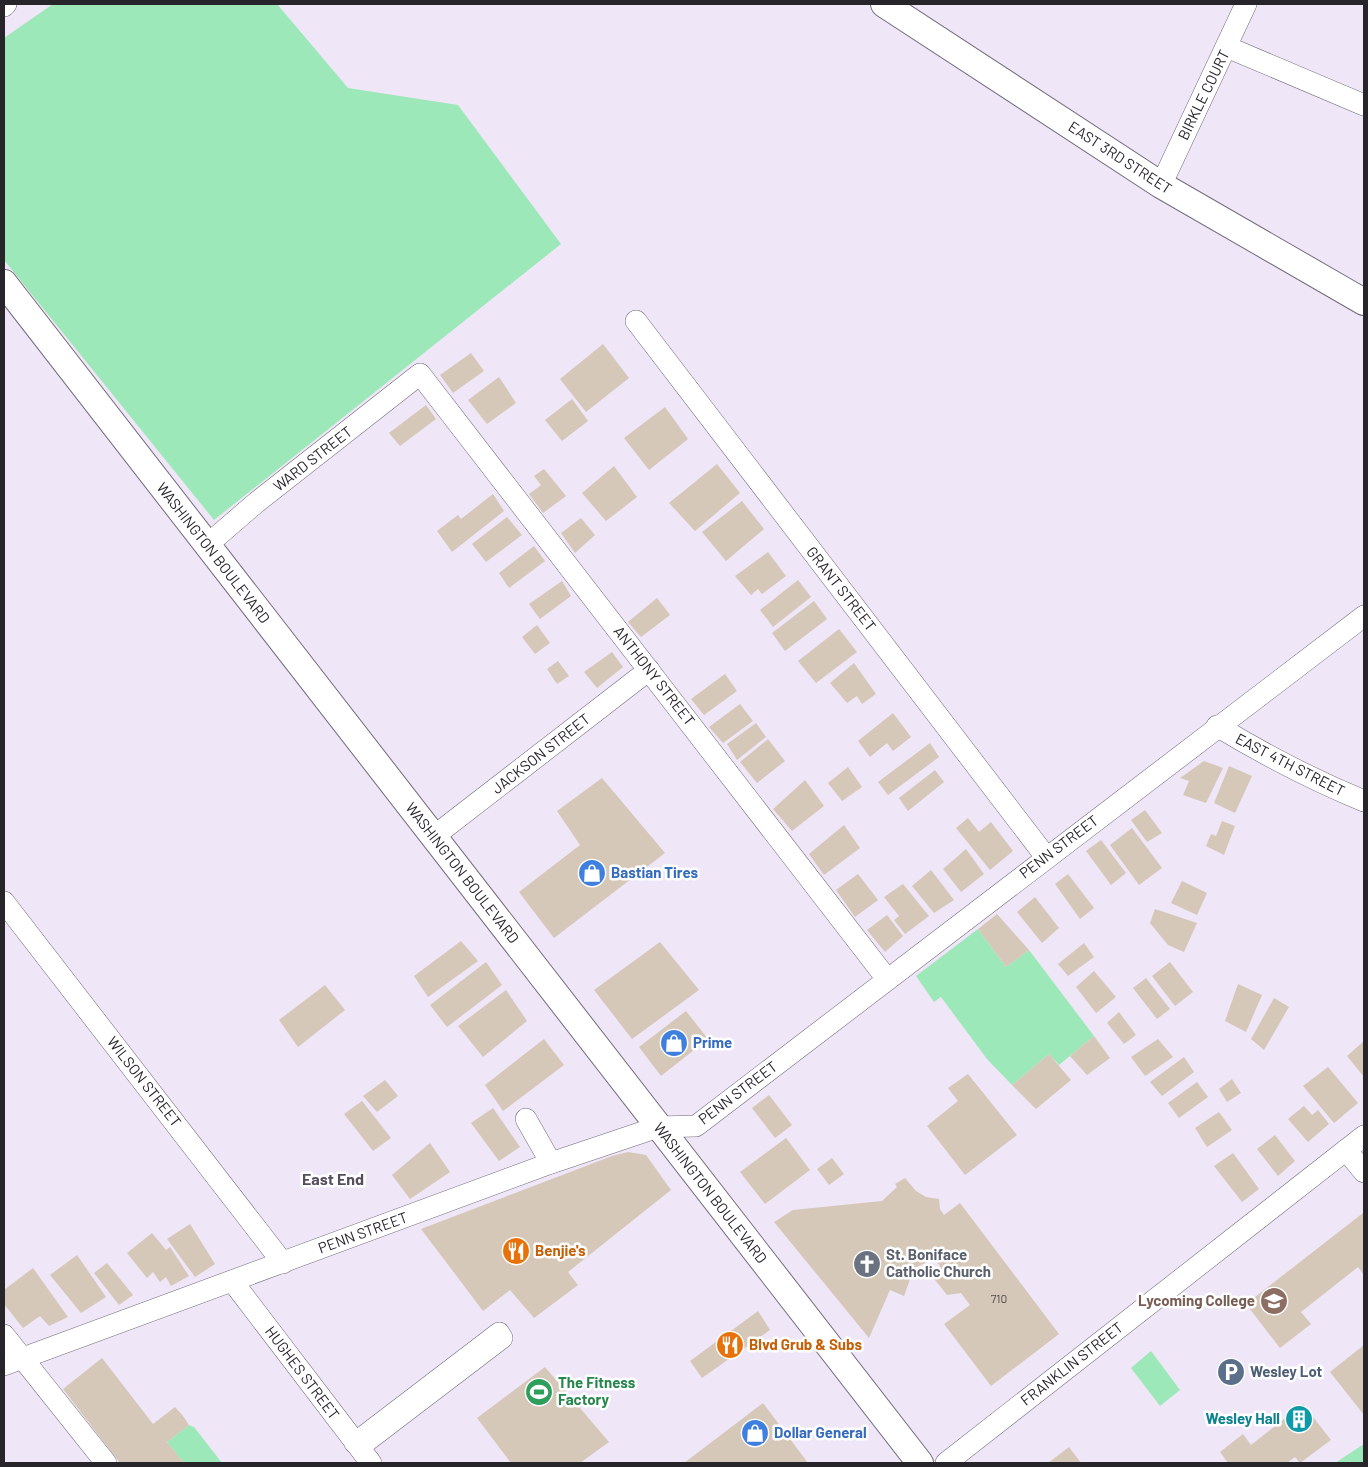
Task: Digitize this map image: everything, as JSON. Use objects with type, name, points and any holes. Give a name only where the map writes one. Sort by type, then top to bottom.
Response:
[{"type":"main road","name":"EAST 3RD STREET","points":[[884,4],[1161,185],[1364,302]]},
{"type":"main road","name":"WASHINGTON BOULEVARD","points":[[4,283],[920,1463]]},
{"type":"street","name":"BIRKLE COURT","points":[[1161,185],[1246,4]]},
{"type":"street","points":[[1227,47],[1364,105]]},
{"type":"street","name":"GRANT STREET","points":[[636,321],[1046,857]]},
{"type":"street","name":"WARD STREET","points":[[207,545],[257,502],[420,374]]},
{"type":"street","name":"ANTHONY STREET","points":[[420,374],[887,978]]},
{"type":"street","name":"PENN STREET","points":[[4,1365],[551,1163],[658,1127],[696,1126],[1217,726],[1364,616]]},
{"type":"street","name":"JACKSON STREET","points":[[433,837],[649,670]]},
{"type":"street","name":"EAST 4TH STREET","points":[[1217,726],[1272,759],[1326,786],[1364,801]]},
{"type":"street","name":"WILSON STREET","points":[[4,902],[282,1263]]},
{"type":"street","points":[[526,1118],[551,1163]]},
{"type":"street","name":"FRANKLIN STREET","points":[[946,1463],[1364,1136]]},
{"type":"street","points":[[1346,1150],[1364,1172]]},
{"type":"street","name":"HUGHES STREET","points":[[233,1282],[362,1451]]},
{"type":"street","points":[[499,1332],[502,1338],[362,1451],[499,1332]]},
{"type":"street","points":[[4,1335],[106,1463]]},
{"type":"green space","points":[[53,4],[277,4],[348,88],[458,105],[561,244],[214,520],[4,260],[4,38]]},
{"type":"green space","points":[[978,929],[1006,967],[1029,950],[1094,1036],[1059,1065],[1049,1054],[1012,1085],[987,1059],[941,997],[934,1002],[916,976]]},
{"type":"green space","points":[[1151,1351],[1180,1390],[1160,1406],[1131,1368]]},
{"type":"green space","points":[[189,1425],[194,1427],[222,1463],[184,1463],[167,1442]]},
{"type":"green space","points":[[1364,1444],[1364,1463],[1335,1463]]},
{"type":"building","points":[[603,344],[629,378],[586,412],[560,379]]},
{"type":"building","points":[[471,353],[484,371],[453,393],[440,375]]},
{"type":"building","points":[[499,377],[516,403],[487,424],[468,400]]},
{"type":"building","points":[[572,399],[588,421],[562,441],[545,420]]},
{"type":"building","points":[[426,405],[436,419],[400,446],[389,433]]},
{"type":"building","points":[[665,407],[688,439],[649,470],[624,438]]},
{"type":"building","points":[[717,464],[740,493],[695,531],[669,503]]},
{"type":"building","points":[[614,466],[637,497],[606,521],[582,493]]},
{"type":"building","points":[[544,469],[566,496],[543,513],[529,494],[541,485],[534,476]]},
{"type":"building","points":[[493,494],[504,511],[452,552],[437,531],[458,515],[461,519]]},
{"type":"building","points":[[742,501],[764,529],[726,561],[702,532]]},
{"type":"building","points":[[507,517],[522,535],[486,562],[472,544]]},
{"type":"building","points":[[581,518],[595,535],[575,553],[561,533]]},
{"type":"building","points":[[534,546],[545,561],[509,588],[499,573]]},
{"type":"building","points":[[768,552],[786,576],[762,594],[758,589],[751,595],[735,576]]},
{"type":"building","points":[[798,580],[811,597],[773,627],[760,610]]},
{"type":"building","points":[[562,581],[571,596],[540,619],[529,604]]},
{"type":"building","points":[[657,598],[670,615],[641,637],[628,622]]},
{"type":"building","points":[[814,601],[827,619],[785,651],[772,633]]},
{"type":"building","points":[[537,625],[550,643],[535,654],[522,637]]},
{"type":"building","points":[[839,629],[857,652],[816,683],[798,661]]},
{"type":"building","points":[[612,652],[623,667],[597,688],[584,672]]},
{"type":"building","points":[[558,661],[569,676],[557,684],[547,669]]},
{"type":"building","points":[[854,663],[876,694],[862,704],[857,696],[847,703],[830,683]]},
{"type":"building","points":[[725,674],[737,691],[704,715],[691,699]]},
{"type":"building","points":[[740,704],[753,721],[723,743],[709,727]]},
{"type":"building","points":[[893,713],[911,737],[893,751],[887,743],[870,757],[858,741]]},
{"type":"building","points":[[756,723],[766,737],[737,760],[727,744]]},
{"type":"building","points":[[768,739],[785,761],[757,783],[740,762]]},
{"type":"building","points":[[930,743],[939,757],[888,795],[878,782]]},
{"type":"building","points":[[1204,761],[1223,768],[1206,803],[1183,795],[1189,781],[1180,778]]},
{"type":"building","points":[[1229,766],[1252,776],[1235,813],[1214,803]]},
{"type":"building","points":[[848,767],[862,787],[842,801],[828,783]]},
{"type":"building","points":[[935,770],[944,782],[908,811],[899,798]]},
{"type":"building","name":"Bastian Tires","points":[[602,778],[665,853],[554,938],[519,892],[580,845],[557,811]]},
{"type":"building","points":[[805,780],[824,806],[792,831],[773,809]]},
{"type":"building","points":[[1145,810],[1162,833],[1147,842],[1131,820]]},
{"type":"building","points":[[968,818],[979,832],[991,822],[1013,851],[990,870],[956,828]]},
{"type":"building","points":[[1222,821],[1235,826],[1224,855],[1206,846],[1211,834],[1216,836]]},
{"type":"building","points":[[844,825],[860,848],[824,875],[809,854]]},
{"type":"building","points":[[1132,828],[1162,868],[1139,885],[1110,845]]},
{"type":"building","points":[[1101,840],[1126,873],[1111,885],[1086,851]]},
{"type":"building","points":[[966,849],[984,874],[961,892],[943,869]]},
{"type":"building","points":[[931,870],[954,900],[934,913],[912,886]]},
{"type":"building","points":[[858,874],[878,900],[855,917],[836,890]]},
{"type":"building","points":[[1068,874],[1094,908],[1080,919],[1055,884]]},
{"type":"building","points":[[1182,881],[1207,893],[1197,915],[1171,903]]},
{"type":"building","points":[[903,884],[929,916],[905,934],[894,920],[899,916],[884,897]]},
{"type":"building","points":[[1035,897],[1059,928],[1042,943],[1017,912]]},
{"type":"building","points":[[1155,909],[1197,923],[1184,952],[1168,945],[1150,923]]},
{"type":"building","points":[[997,914],[1029,950],[1006,967],[978,929]]},
{"type":"building","points":[[887,915],[903,936],[885,952],[867,930]]},
{"type":"building","points":[[461,941],[478,961],[428,997],[414,976]]},
{"type":"building","points":[[660,942],[699,990],[632,1039],[594,990]]},
{"type":"building","points":[[1084,943],[1094,957],[1068,976],[1058,964]]},
{"type":"building","points":[[486,962],[502,985],[447,1027],[430,1005]]},
{"type":"building","points":[[1170,962],[1193,992],[1175,1006],[1152,976]]},
{"type":"building","points":[[1094,971],[1116,997],[1096,1013],[1076,987]]},
{"type":"building","points":[[1146,978],[1170,1009],[1157,1019],[1133,988]]},
{"type":"building","points":[[1238,984],[1262,995],[1246,1032],[1225,1021]]},
{"type":"building","points":[[325,985],[345,1010],[298,1047],[279,1020]]},
{"type":"building","points":[[506,990],[527,1021],[483,1057],[458,1026]]},
{"type":"building","points":[[1274,998],[1289,1007],[1264,1050],[1251,1039]]},
{"type":"building","name":"Prime","points":[[686,1011],[708,1039],[661,1076],[639,1047]]},
{"type":"building","points":[[1119,1012],[1136,1035],[1124,1044],[1107,1023]]},
{"type":"building","points":[[1094,1036],[1110,1058],[1087,1075],[1070,1056]]},
{"type":"building","points":[[544,1039],[564,1065],[503,1111],[485,1085]]},
{"type":"building","points":[[1158,1039],[1173,1057],[1145,1076],[1131,1057]]},
{"type":"building","points":[[1364,1041],[1364,1077],[1347,1056]]},
{"type":"building","points":[[1049,1054],[1071,1080],[1036,1109],[1012,1085]]},
{"type":"building","points":[[1184,1057],[1194,1072],[1162,1096],[1150,1082]]},
{"type":"building","points":[[1328,1067],[1358,1103],[1334,1123],[1303,1086]]},
{"type":"building","points":[[968,1074],[1017,1135],[965,1175],[927,1126],[958,1101],[948,1088]]},
{"type":"building","points":[[1232,1079],[1241,1093],[1227,1102],[1219,1089]]},
{"type":"building","points":[[385,1080],[398,1096],[377,1112],[363,1096]]},
{"type":"building","points":[[1197,1082],[1208,1097],[1179,1118],[1168,1103]]},
{"type":"building","points":[[769,1095],[792,1125],[775,1138],[752,1108]]},
{"type":"building","points":[[362,1101],[391,1138],[373,1151],[344,1114]]},
{"type":"building","points":[[1304,1106],[1312,1115],[1318,1110],[1329,1124],[1308,1142],[1288,1119]]},
{"type":"building","points":[[493,1108],[520,1147],[499,1161],[471,1123]]},
{"type":"building","points":[[1219,1112],[1232,1130],[1207,1147],[1195,1128]]},
{"type":"building","points":[[1275,1135],[1295,1161],[1278,1176],[1257,1149]]},
{"type":"building","points":[[786,1138],[810,1170],[765,1204],[740,1172]]},
{"type":"building","points":[[430,1143],[450,1172],[410,1199],[392,1175]]},
{"type":"building","name":"Benjie's","points":[[628,1152],[646,1155],[671,1190],[568,1272],[578,1285],[534,1318],[510,1290],[483,1311],[421,1229],[612,1156]]},
{"type":"building","points":[[1233,1153],[1259,1189],[1242,1202],[1214,1166]]},
{"type":"building","points":[[832,1158],[844,1174],[829,1185],[817,1169]]},
{"type":"building","points":[[905,1178],[916,1191],[926,1197],[939,1199],[940,1209],[944,1215],[960,1203],[1059,1334],[991,1386],[944,1324],[970,1305],[961,1293],[947,1295],[935,1280],[940,1266],[935,1259],[914,1268],[904,1296],[890,1290],[869,1338],[774,1222],[793,1210],[882,1201],[897,1187],[895,1184]]},
{"type":"building","points":[[1363,1213],[1364,1275],[1358,1267],[1301,1312],[1311,1324],[1280,1348],[1246,1304]]},
{"type":"building","points":[[190,1224],[215,1264],[195,1277],[167,1239]]},
{"type":"building","points":[[152,1233],[166,1250],[170,1247],[189,1276],[171,1286],[166,1277],[160,1282],[153,1272],[147,1278],[127,1253]]},
{"type":"building","points":[[77,1255],[106,1297],[81,1313],[50,1275]]},
{"type":"building","points":[[107,1263],[133,1295],[119,1305],[94,1273]]},
{"type":"building","points":[[33,1268],[68,1317],[49,1326],[40,1316],[23,1328],[4,1304],[4,1290]]},
{"type":"building","name":"Blvd Grub & Subs","points":[[758,1311],[770,1330],[702,1378],[690,1361]]},
{"type":"building","points":[[1364,1345],[1364,1415],[1330,1372]]},
{"type":"building","points":[[102,1358],[153,1424],[175,1407],[183,1416],[189,1425],[167,1442],[184,1463],[120,1463],[63,1389]]},
{"type":"building","name":"The Fitness Factory","points":[[545,1367],[609,1442],[580,1463],[511,1463],[477,1418]]},
{"type":"building","name":"Dollar General","points":[[763,1403],[808,1463],[684,1463]]},
{"type":"building","name":"Wesley Hall","points":[[1303,1404],[1331,1440],[1300,1463],[1295,1457],[1287,1463],[1228,1463],[1220,1452],[1243,1434],[1251,1445]]},
{"type":"building","points":[[1069,1447],[1081,1463],[1048,1463]]},
{"type":"place","name":"Bastian Tires","points":[[592,873]]},
{"type":"place","name":"Prime","points":[[674,1043]]},
{"type":"place","name":"Benjie's","points":[[516,1251]]},
{"type":"place","name":"St. Boniface Catholic Church","points":[[867,1264]]},
{"type":"place","name":"Lycoming College","points":[[1274,1301]]},
{"type":"place","name":"Blvd Grub & Subs","points":[[730,1345]]},
{"type":"place","name":"Wesley Lot","points":[[1231,1372]]},
{"type":"place","name":"The Fitness Factory","points":[[539,1392]]},
{"type":"place","name":"Wesley Hall","points":[[1299,1419]]},
{"type":"place","name":"Dollar General","points":[[755,1433]]},
{"type":"district","name":"East End","points":[[333,1179]]}]
